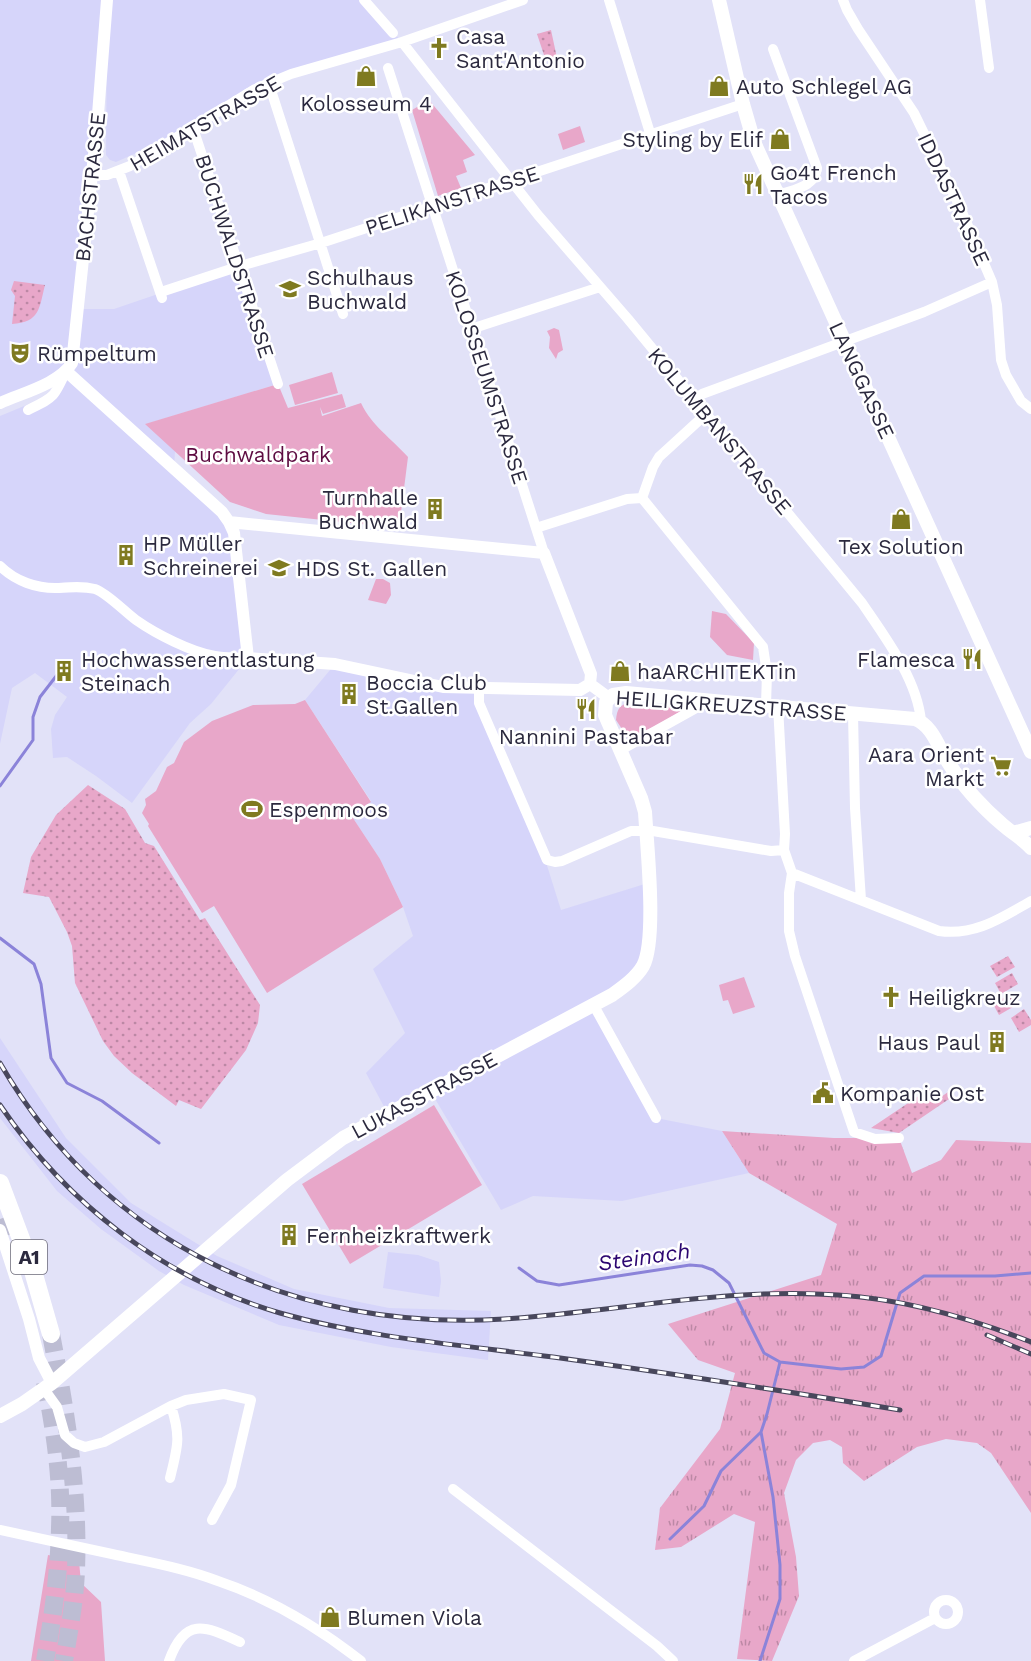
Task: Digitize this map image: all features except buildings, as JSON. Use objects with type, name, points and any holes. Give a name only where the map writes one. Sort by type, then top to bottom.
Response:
[{"type":"highway","name":"A1","points":[[0,1183],[30,1262],[51,1334]]},
{"type":"main road","name":"LANGGASSE","points":[[719,0],[754,142],[927,520],[994,673],[1030,747]]},
{"type":"main road","name":"HEILIGKREUZSTRASSE","points":[[609,698],[622,693],[921,721]]},
{"type":"main road","name":"LUKASSTRASSE","points":[[0,1416],[48,1386],[224,1233],[304,1166],[343,1138],[593,1004],[625,986],[638,973],[645,961],[650,935],[646,831],[641,798],[605,715],[609,698]]},
{"type":"main road","name":"KOLUMBANSTRASSE","points":[[921,721],[971,793],[992,816],[1029,844]]},
{"type":"main road","points":[[1013,833],[1031,828]]},
{"type":"street","name":"BACHSTRASSE","points":[[66,371],[72,363],[92,175],[107,0]]},
{"type":"street","points":[[364,0],[393,33]]},
{"type":"street","name":"HEIMATSTRASSE","points":[[92,175],[107,175],[119,171],[255,89],[291,74],[402,42],[523,0]]},
{"type":"street","points":[[609,0],[650,134]]},
{"type":"street","name":"IDDASTRASSE","points":[[843,0],[858,29],[914,112],[959,205],[992,282],[997,305],[1001,360],[1006,375],[1027,407],[1031,409]]},
{"type":"street","points":[[980,0],[989,68]]},
{"type":"street","name":"KOLUMBANSTRASSE","points":[[402,42],[510,180],[862,603],[912,687],[921,721]]},
{"type":"street","points":[[773,50],[817,168],[815,177],[810,183],[779,195]]},
{"type":"street","name":"KOLOSSEUMSTRASSE","points":[[388,68],[544,553],[591,674],[590,684]]},
{"type":"street","points":[[269,84],[343,314]]},
{"type":"street","name":"PELIKANSTRASSE","points":[[119,171],[161,295],[240,267],[321,243],[743,104]]},
{"type":"street","name":"BUCHWALDSTRASSE","points":[[193,128],[278,384]]},
{"type":"street","points":[[695,400],[702,394],[924,312],[992,282]]},
{"type":"street","points":[[471,329],[600,287]]},
{"type":"street","points":[[0,403],[52,381],[66,371]]},
{"type":"street","points":[[28,410],[51,398],[58,390],[66,371]]},
{"type":"street","points":[[66,371],[222,512],[230,522],[234,533],[248,657]]},
{"type":"street","points":[[642,498],[659,457],[706,414]]},
{"type":"street","points":[[536,528],[627,499],[642,498]]},
{"type":"street","points":[[642,498],[763,647],[772,706],[785,834],[784,850],[792,873],[789,893],[789,931],[795,956],[854,1132],[874,1139],[899,1138]]},
{"type":"street","points":[[230,522],[544,553]]},
{"type":"street","name":"HEILIGKREUZSTRASSE","points":[[0,566],[6,572],[30,585],[56,588],[79,586],[98,590],[137,621],[204,654],[335,664],[432,686],[580,690],[590,684],[609,698]]},
{"type":"street","points":[[479,688],[480,703],[544,856],[551,861],[562,861],[631,831],[646,831],[784,850]]},
{"type":"street","points":[[621,750],[709,701]]},
{"type":"street","points":[[853,714],[855,808],[861,900]]},
{"type":"street","points":[[792,873],[939,931],[957,932],[984,927],[1031,901]]},
{"type":"street","points":[[593,1004],[656,1118]]},
{"type":"street","points":[[0,1230],[65,1435],[74,1443],[86,1447],[104,1442],[171,1406],[198,1397],[219,1394],[251,1400],[231,1485],[212,1520]]},
{"type":"street","points":[[170,1478],[179,1442],[171,1406]]},
{"type":"street","points":[[453,1489],[657,1646],[673,1661]]},
{"type":"street","points":[[0,1530],[164,1565],[218,1581],[268,1601],[293,1615],[336,1641],[356,1659]]},
{"type":"street","points":[[854,1661],[935,1618]]},
{"type":"street","points":[[169,1661],[179,1642],[194,1628],[212,1629],[240,1642]]},
{"type":"shaded area","points":[[0,0],[363,0],[402,42],[291,74],[193,128],[116,162],[110,160],[106,155],[107,21],[77,309],[114,309],[240,266],[278,384],[146,424],[175,451],[174,469],[229,522],[248,658],[211,704],[190,723],[132,803],[67,757],[53,758],[51,729],[55,715],[67,697],[35,673],[12,688],[0,744],[0,416],[46,397],[65,373],[0,403]]},
{"type":"shaded area","points":[[335,664],[479,688],[480,703],[544,856],[561,910],[648,883],[643,965],[593,1005],[656,1118],[722,1131],[749,1173],[622,1201],[533,1196],[501,1210],[431,1092],[388,1114],[366,1073],[405,1033],[373,969],[413,936],[403,907],[380,859],[351,815],[371,801],[305,700]]},
{"type":"shaded area","points":[[0,1038],[66,1138],[131,1203],[217,1256],[294,1289],[389,1308],[491,1311],[488,1360],[391,1347],[279,1325],[184,1285],[159,1271],[101,1229],[57,1191],[0,1118]]},
{"type":"shaded area","points":[[388,1252],[418,1255],[439,1262],[441,1281],[439,1297],[383,1288]]},
{"type":"green space","points":[[551,30],[557,58],[546,61],[537,34]]},
{"type":"green space","points":[[429,100],[475,155],[463,160],[467,172],[456,176],[461,188],[438,196],[412,110]]},
{"type":"green space","points":[[580,126],[585,142],[563,150],[558,134]]},
{"type":"green space","points":[[14,281],[45,285],[37,313],[28,320],[12,324],[15,296],[11,290]]},
{"type":"green space","points":[[554,328],[559,330],[563,350],[558,353],[556,359],[549,348],[550,337],[547,331]]},
{"type":"green space","points":[[332,372],[338,393],[295,405],[289,385]]},
{"type":"green space","name":"Buchwaldpark","points":[[278,384],[288,408],[342,394],[346,407],[323,414],[320,407],[322,416],[361,403],[376,425],[408,457],[399,528],[266,514],[230,502],[145,424]]},
{"type":"green space","points":[[376,579],[383,579],[390,583],[391,595],[386,604],[368,600]]},
{"type":"green space","points":[[712,611],[726,614],[754,643],[753,660],[727,655],[710,637]]},
{"type":"green space","name":"Espenmoos","points":[[305,700],[371,802],[351,815],[380,859],[403,907],[267,993],[214,906],[202,913],[142,813],[146,805],[145,799],[156,791],[167,767],[174,763],[184,742],[212,721],[253,705],[295,704]]},
{"type":"green space","points":[[630,703],[686,708],[656,726],[628,738],[616,720],[620,708]]},
{"type":"green space","points":[[88,785],[125,809],[145,843],[154,846],[200,920],[205,918],[260,1005],[258,1023],[246,1050],[201,1109],[179,1100],[176,1106],[132,1073],[114,1056],[103,1041],[75,983],[72,946],[49,897],[23,893],[31,857],[56,815]]},
{"type":"green space","points":[[1008,956],[1015,967],[997,977],[990,966]]},
{"type":"green space","points":[[1012,973],[1018,984],[1001,994],[995,983]]},
{"type":"green space","points":[[744,977],[755,1007],[733,1014],[728,1000],[723,1001],[719,985]]},
{"type":"green space","points":[[1012,993],[1018,1004],[999,1015],[993,1004]]},
{"type":"green space","points":[[1024,1009],[1031,1020],[1031,1025],[1019,1032],[1011,1018]]},
{"type":"green space","points":[[929,1089],[941,1097],[948,1092],[952,1097],[899,1133],[871,1128]]},
{"type":"green space","points":[[434,1105],[482,1185],[350,1264],[302,1184]]},
{"type":"green space","points":[[722,1131],[834,1138],[899,1138],[912,1173],[941,1160],[956,1140],[1031,1143],[1031,1513],[991,1453],[977,1443],[946,1439],[917,1447],[864,1481],[843,1463],[842,1447],[830,1440],[813,1443],[796,1460],[784,1493],[796,1557],[799,1596],[772,1661],[737,1659],[755,1522],[734,1514],[681,1547],[655,1550],[660,1508],[720,1429],[735,1373],[698,1360],[668,1324],[821,1275],[837,1224],[749,1173]]},
{"type":"green space","points":[[48,1555],[79,1561],[81,1583],[101,1602],[105,1661],[31,1661]]},
{"type":"waterway","name":"Steinach","points":[[0,786],[33,740],[33,717],[40,697],[57,675]]},
{"type":"waterway","name":"Steinach","points":[[0,938],[34,964],[41,984],[51,1058],[67,1083],[102,1101],[159,1143]]},
{"type":"waterway","name":"Steinach","points":[[519,1268],[537,1281],[559,1285],[690,1265],[702,1266],[713,1270],[729,1283],[764,1353],[780,1362],[841,1369],[864,1367],[881,1356],[900,1293],[924,1276],[995,1276],[1031,1273]]},
{"type":"waterway","points":[[760,1661],[780,1599],[780,1565],[773,1497],[761,1432],[780,1362]]},
{"type":"waterway","points":[[670,1539],[704,1506],[721,1471],[761,1432]]},
{"type":"tunnel","points":[[0,1219],[11,1248]]},
{"type":"tunnel","points":[[51,1334],[66,1422],[75,1511],[75,1581],[64,1661]]},
{"type":"tunnel","points":[[45,1382],[52,1418],[60,1492],[57,1578],[45,1661]]},
{"type":"railway","points":[[0,1063],[44,1127],[94,1182],[151,1228],[214,1264],[282,1292],[353,1310],[427,1319],[504,1319],[546,1316],[754,1294],[838,1295],[912,1305],[984,1325],[1031,1342]]},
{"type":"railway","points":[[0,1105],[56,1174],[87,1205],[122,1233],[158,1258],[197,1280],[237,1298],[280,1313],[381,1335],[640,1369],[900,1410]]},
{"type":"railway","points":[[987,1335],[1031,1354]]},
{"type":"place","name":"Casa Sant'Antonio","points":[[439,48]]},
{"type":"place","name":"Kolosseum 4","points":[[366,76]]},
{"type":"place","name":"Auto Schlegel AG","points":[[719,86]]},
{"type":"place","name":"Styling by Elif","points":[[780,139]]},
{"type":"place","name":"Go4t French Tacos","points":[[753,184]]},
{"type":"place","name":"Schulhaus Buchwald","points":[[290,289]]},
{"type":"place","name":"Rümpeltum","points":[[20,353]]},
{"type":"place","name":"Turnhalle Buchwald","points":[[435,509]]},
{"type":"place","name":"Tex Solution","points":[[901,519]]},
{"type":"place","name":"HP Müller Schreinerei","points":[[126,555]]},
{"type":"place","name":"HDS St. Gallen","points":[[279,568]]},
{"type":"place","name":"Flamesca","points":[[972,659]]},
{"type":"place","name":"Hochwasserentlastung Steinach","points":[[64,671]]},
{"type":"place","name":"haARCHITEKTin","points":[[620,671]]},
{"type":"place","name":"Boccia Club St.Gallen","points":[[349,694]]},
{"type":"place","name":"Nannini Pastabar","points":[[586,709]]},
{"type":"place","name":"Aara Orient Markt","points":[[1001,766]]},
{"type":"place","name":"Espenmoos","points":[[252,809]]},
{"type":"place","name":"Heiligkreuz","points":[[891,997]]},
{"type":"place","name":"Haus Paul","points":[[997,1042]]},
{"type":"place","name":"Kompanie Ost","points":[[823,1093]]},
{"type":"place","name":"Fernheizkraftwerk","points":[[289,1235]]},
{"type":"place","name":"Blumen Viola","points":[[330,1617]]}]
